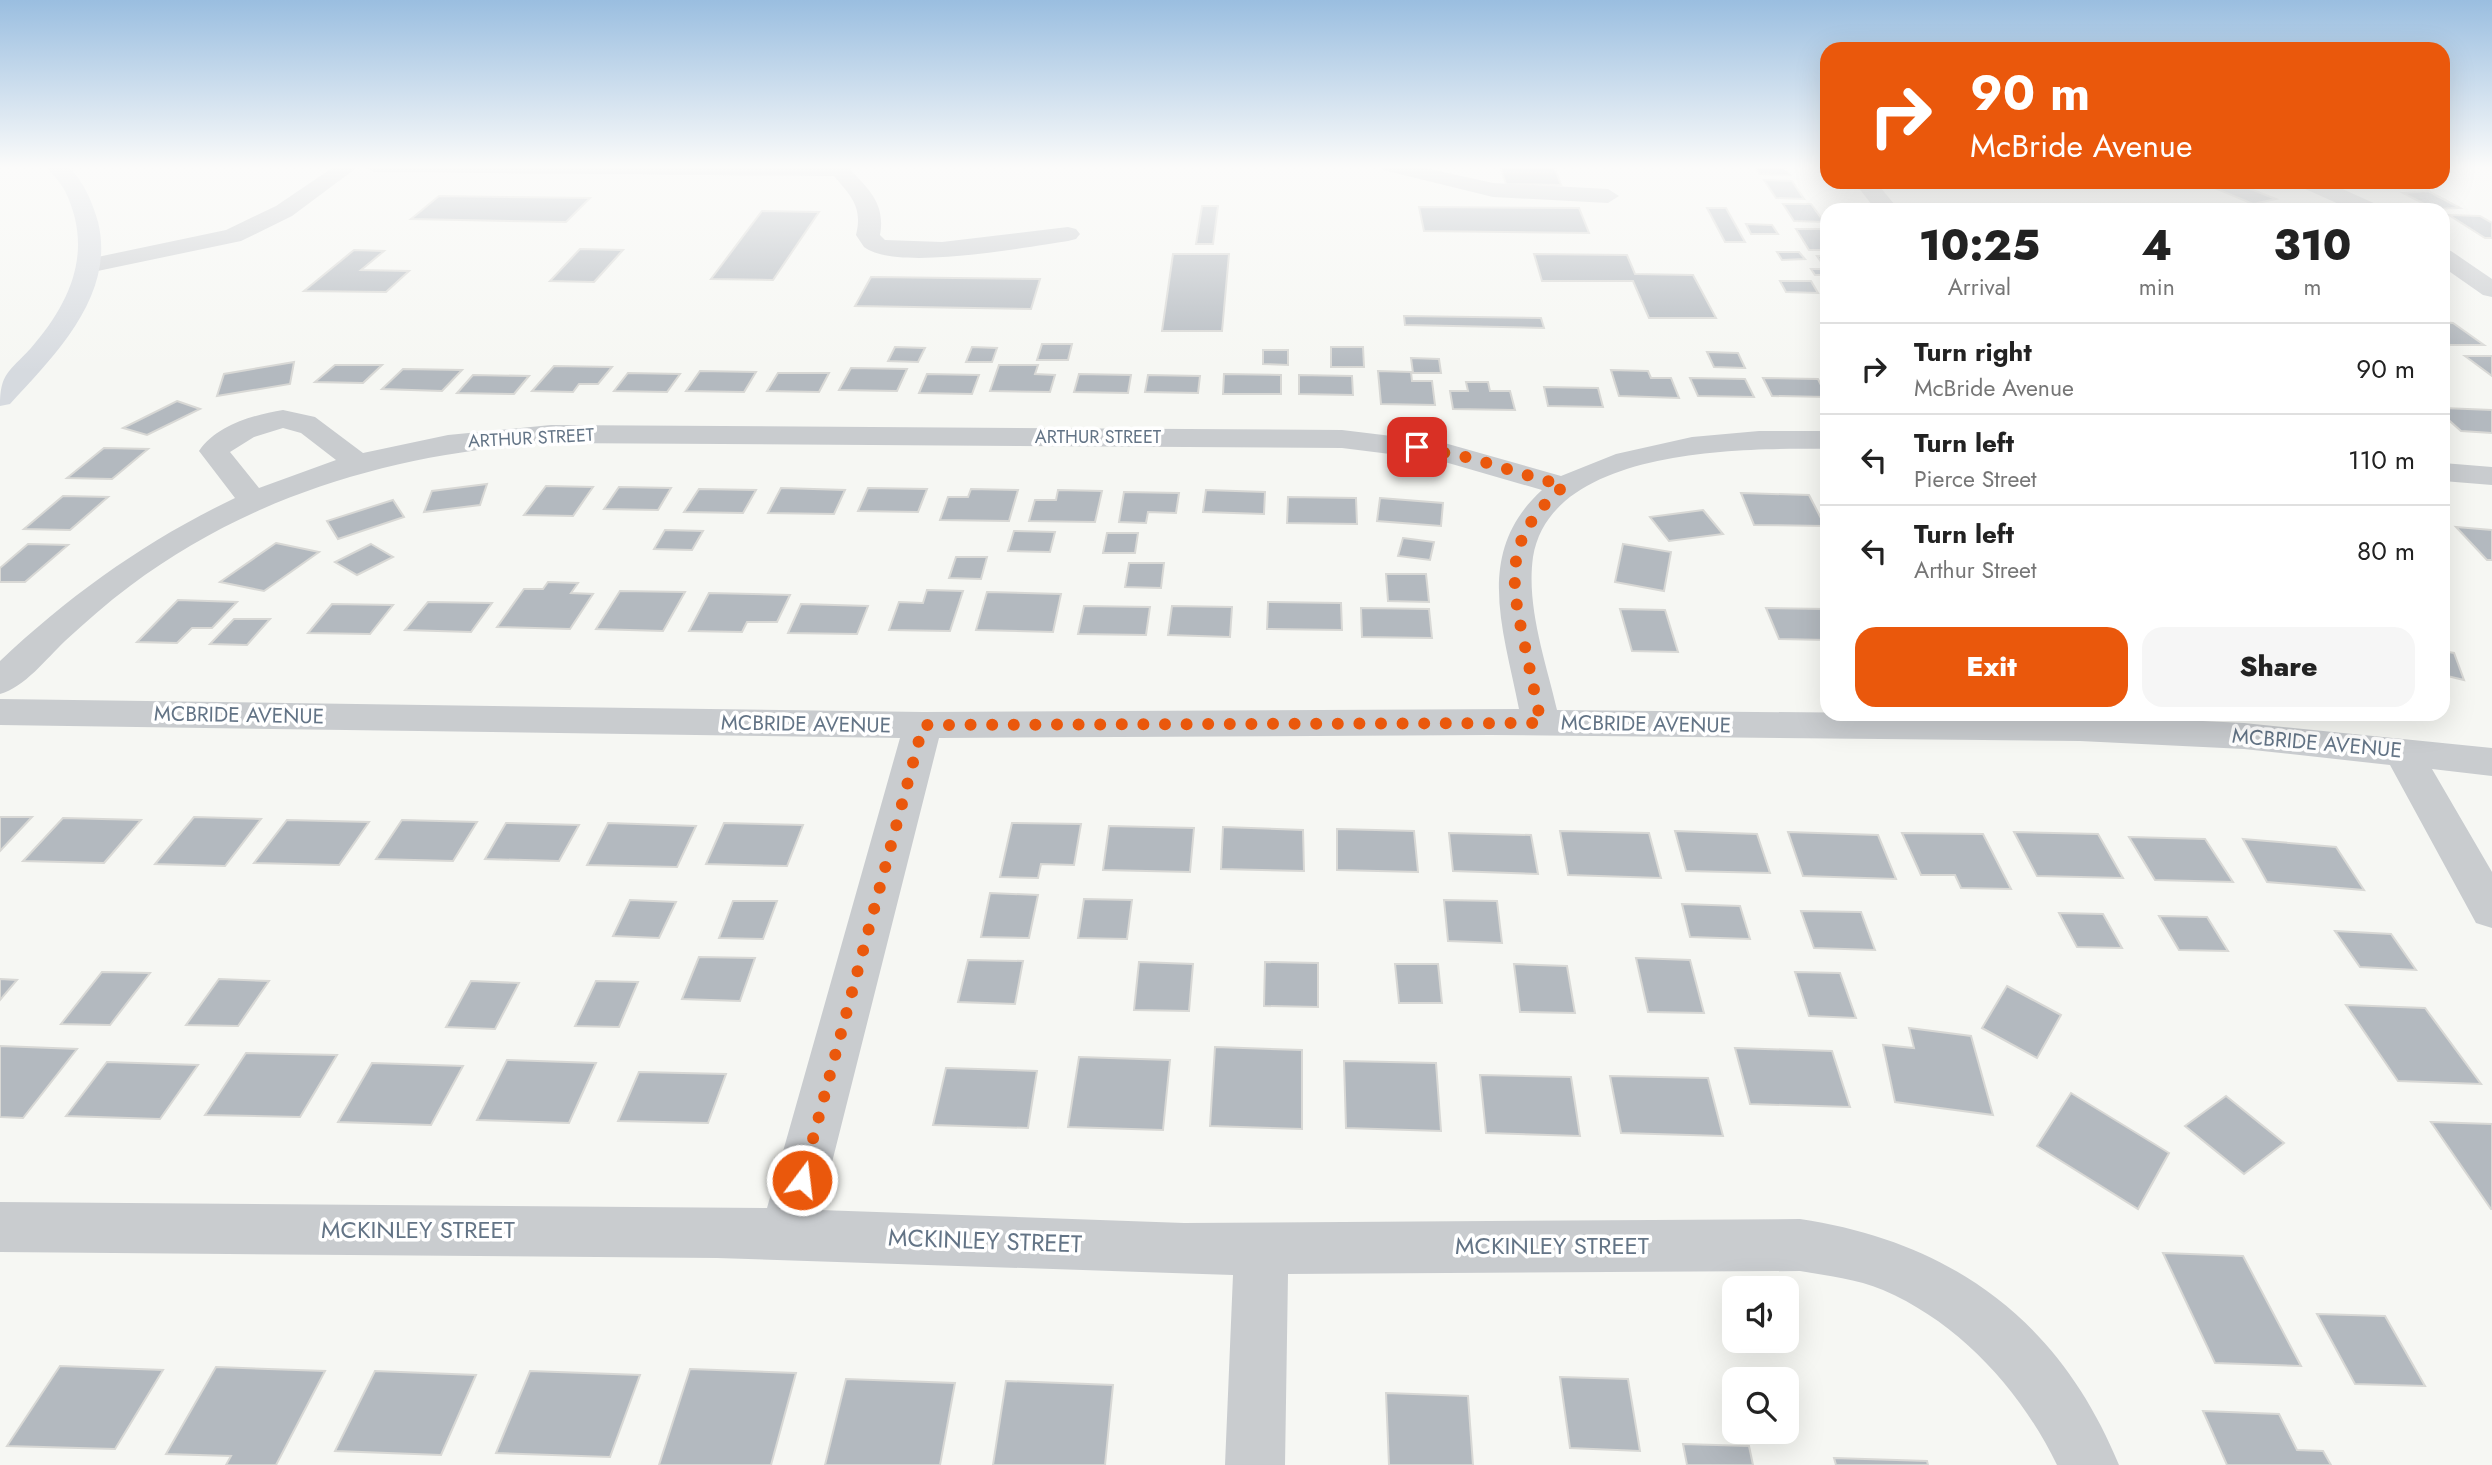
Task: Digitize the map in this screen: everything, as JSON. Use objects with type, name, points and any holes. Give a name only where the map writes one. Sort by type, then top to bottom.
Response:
[{"type":"main road","points":[[0,398],[59,329],[81,292],[92,251],[88,234]]},
{"type":"street","points":[[88,266],[236,234]]},
{"type":"street","points":[[868,234],[872,243],[878,246],[918,250],[1065,234]]},
{"type":"street","points":[[2450,261],[2492,290]]},
{"type":"street","points":[[253,501],[214,451],[227,438],[249,427],[276,421],[302,421],[358,464]]},
{"type":"street","name":"ARTHUR STREET","points":[[0,682],[110,585],[204,524],[253,501],[358,464],[451,443],[551,434],[1342,439],[1441,451],[1564,486]]},
{"type":"street","points":[[1541,723],[1514,597],[1514,564],[1529,523],[1545,503],[1564,486],[1599,467],[1674,447],[1725,441],[1820,440]]},
{"type":"street","points":[[2450,473],[2492,476]]},
{"type":"street","name":"MCBRIDE AVENUE","points":[[0,712],[923,725],[1541,723],[2080,728],[2244,736],[2492,762]]},
{"type":"street","points":[[788,1234],[923,725]]},
{"type":"street","points":[[2402,751],[2437,819],[2492,911]]},
{"type":"street","name":"MCKINLEY STREET","points":[[0,1227],[788,1234],[1261,1249],[1800,1245],[1840,1248],[1879,1258],[1917,1275],[1957,1300],[1994,1330],[2038,1377],[2066,1418],[2089,1465]]},
{"type":"street","points":[[1255,1465],[1261,1249]]},
{"type":"building","points":[[744,234],[804,234],[773,280],[711,279]]},
{"type":"building","points":[[1198,234],[1214,234],[1213,244],[1196,244]]},
{"type":"building","points":[[1721,234],[1741,234],[1745,242],[1725,242]]},
{"type":"building","points":[[1799,234],[1820,234],[1820,250],[1809,250]]},
{"type":"building","points":[[2479,234],[2492,234],[2492,238]]},
{"type":"building","points":[[580,249],[623,250],[594,282],[550,281]]},
{"type":"building","points":[[354,250],[384,251],[361,270],[409,271],[386,292],[304,291]]},
{"type":"building","points":[[1777,252],[1799,252],[1805,259],[1782,260]]},
{"type":"building","points":[[1173,254],[1229,254],[1222,331],[1162,331]]},
{"type":"building","points":[[1534,254],[1627,255],[1635,274],[1693,275],[1716,318],[1649,318],[1633,281],[1542,281]]},
{"type":"building","points":[[1811,269],[1820,269],[1820,275],[1815,275]]},
{"type":"building","points":[[871,277],[1040,279],[1031,309],[855,306]]},
{"type":"building","points":[[1780,281],[1811,281],[1818,293],[1786,292]]},
{"type":"building","points":[[1404,316],[1541,318],[1544,328],[1405,325]]},
{"type":"building","points":[[2450,323],[2453,323],[2484,345],[2450,345]]},
{"type":"building","points":[[1042,344],[1072,344],[1068,360],[1037,360]]},
{"type":"building","points":[[895,347],[925,348],[918,362],[888,361]]},
{"type":"building","points":[[972,347],[997,348],[992,362],[966,362]]},
{"type":"building","points":[[1331,347],[1363,347],[1364,367],[1331,367]]},
{"type":"building","points":[[1263,350],[1288,350],[1288,365],[1263,364]]},
{"type":"building","points":[[1707,352],[1738,353],[1745,368],[1714,367]]},
{"type":"building","points":[[2465,356],[2492,356],[2492,376]]},
{"type":"building","points":[[1411,358],[1439,359],[1441,373],[1413,373]]},
{"type":"building","points":[[294,362],[290,384],[217,396],[224,374]]},
{"type":"building","points":[[335,365],[382,365],[363,383],[315,382]]},
{"type":"building","points":[[999,365],[1038,365],[1035,374],[1055,375],[1050,392],[990,391]]},
{"type":"building","points":[[554,366],[612,367],[598,384],[579,384],[573,392],[532,391]]},
{"type":"building","points":[[851,368],[907,369],[897,391],[839,390]]},
{"type":"building","points":[[403,369],[462,370],[442,391],[382,389]]},
{"type":"building","points":[[1611,370],[1648,371],[1651,378],[1671,378],[1679,398],[1619,396]]},
{"type":"building","points":[[700,371],[756,372],[744,392],[686,391]]},
{"type":"building","points":[[1378,371],[1411,372],[1412,381],[1432,381],[1435,405],[1381,404]]},
{"type":"building","points":[[628,373],[680,374],[667,392],[614,391]]},
{"type":"building","points":[[778,373],[829,373],[819,392],[767,391]]},
{"type":"building","points":[[927,374],[979,375],[972,394],[919,393]]},
{"type":"building","points":[[1079,374],[1131,375],[1128,393],[1074,392]]},
{"type":"building","points":[[1224,374],[1281,375],[1281,394],[1223,394]]},
{"type":"building","points":[[473,375],[529,376],[514,394],[457,393]]},
{"type":"building","points":[[1148,375],[1200,376],[1198,393],[1145,392]]},
{"type":"building","points":[[1299,375],[1352,376],[1353,395],[1299,394]]},
{"type":"building","points":[[1690,378],[1745,379],[1754,397],[1698,396]]},
{"type":"building","points":[[1763,378],[1818,379],[1820,383],[1820,397],[1772,396]]},
{"type":"building","points":[[1466,382],[1488,382],[1490,391],[1510,391],[1515,410],[1453,409],[1450,391],[1468,391]]},
{"type":"building","points":[[1544,387],[1598,388],[1603,407],[1548,406]]},
{"type":"building","points":[[177,401],[200,409],[147,435],[123,428]]},
{"type":"building","points":[[2450,408],[2492,410],[2492,433],[2461,431],[2450,421]]},
{"type":"building","points":[[104,448],[148,449],[112,479],[67,478]]},
{"type":"building","points":[[487,484],[480,505],[424,512],[432,491]]},
{"type":"building","points":[[546,486],[593,487],[573,516],[524,515]]},
{"type":"building","points":[[619,487],[671,488],[658,510],[604,509]]},
{"type":"building","points":[[781,488],[845,490],[834,514],[768,513]]},
{"type":"building","points":[[868,488],[927,489],[918,512],[858,511]]},
{"type":"building","points":[[699,489],[756,490],[743,513],[684,512]]},
{"type":"building","points":[[971,489],[1018,490],[1009,521],[940,520],[948,497],[968,497]]},
{"type":"building","points":[[1058,490],[1102,491],[1095,522],[1029,521],[1035,500],[1056,500]]},
{"type":"building","points":[[1206,490],[1265,492],[1264,514],[1203,512]]},
{"type":"building","points":[[1124,492],[1179,493],[1176,513],[1148,512],[1146,523],[1119,522]]},
{"type":"building","points":[[1741,493],[1809,495],[1820,516],[1820,526],[1754,525]]},
{"type":"building","points":[[63,496],[108,497],[70,530],[24,529]]},
{"type":"building","points":[[1288,497],[1356,498],[1357,524],[1287,523]]},
{"type":"building","points":[[1380,498],[1443,503],[1441,526],[1377,521]]},
{"type":"building","points":[[393,500],[404,517],[338,539],[327,521]]},
{"type":"building","points":[[1703,510],[1723,534],[1669,541],[1650,517]]},
{"type":"building","points":[[2456,527],[2492,530],[2492,560],[2487,560]]},
{"type":"building","points":[[665,530],[703,531],[692,550],[654,549]]},
{"type":"building","points":[[1014,531],[1055,532],[1050,552],[1008,551]]},
{"type":"building","points":[[1107,533],[1138,533],[1135,553],[1103,553]]},
{"type":"building","points":[[1403,538],[1434,542],[1430,560],[1398,556]]},
{"type":"building","points":[[276,543],[319,552],[264,591],[220,582]]},
{"type":"building","points":[[28,544],[68,545],[25,582],[0,582],[0,568]]},
{"type":"building","points":[[371,544],[393,557],[357,575],[335,562]]},
{"type":"building","points":[[1623,544],[1671,552],[1664,591],[1615,582]]},
{"type":"building","points":[[956,557],[987,557],[981,579],[949,578]]},
{"type":"building","points":[[1129,563],[1164,563],[1161,588],[1125,587]]},
{"type":"building","points":[[1386,574],[1426,574],[1429,602],[1388,601]]},
{"type":"building","points":[[548,582],[578,583],[571,593],[593,594],[570,629],[497,627],[524,589],[543,589]]},
{"type":"building","points":[[927,590],[963,591],[950,631],[889,630],[899,602],[923,603]]},
{"type":"building","points":[[620,591],[685,592],[663,631],[596,629]]},
{"type":"building","points":[[987,592],[1061,594],[1053,632],[976,630]]},
{"type":"building","points":[[709,593],[790,595],[777,622],[747,622],[742,632],[689,631]]},
{"type":"building","points":[[178,600],[237,602],[212,628],[192,628],[177,643],[137,642]]},
{"type":"building","points":[[428,602],[492,603],[471,632],[405,630]]},
{"type":"building","points":[[1268,602],[1341,603],[1342,630],[1267,629]]},
{"type":"building","points":[[332,604],[393,605],[370,634],[308,633]]},
{"type":"building","points":[[801,604],[868,606],[857,634],[788,633]]},
{"type":"building","points":[[1084,606],[1150,607],[1146,635],[1078,634]]},
{"type":"building","points":[[1172,606],[1232,607],[1230,637],[1168,635]]},
{"type":"building","points":[[1361,608],[1429,609],[1432,638],[1362,637]]},
{"type":"building","points":[[1766,608],[1820,609],[1820,640],[1779,639]]},
{"type":"building","points":[[1620,609],[1665,610],[1678,652],[1632,651]]},
{"type":"building","points":[[234,619],[270,619],[247,645],[210,644]]},
{"type":"building","points":[[2450,652],[2454,653],[2464,680],[2450,677]]},
{"type":"building","points":[[0,817],[32,817],[0,851]]},
{"type":"building","points":[[194,817],[261,819],[225,866],[155,864]]},
{"type":"building","points":[[63,818],[141,820],[104,863],[23,861]]},
{"type":"building","points":[[287,820],[369,822],[339,865],[254,863]]},
{"type":"building","points":[[402,820],[477,822],[453,861],[376,859]]},
{"type":"building","points":[[506,823],[579,825],[559,861],[485,859]]},
{"type":"building","points":[[608,823],[696,826],[677,867],[587,865]]},
{"type":"building","points":[[724,823],[803,825],[787,866],[706,864]]},
{"type":"building","points":[[1012,823],[1081,824],[1074,865],[1041,864],[1038,878],[1000,877]]},
{"type":"building","points":[[1109,826],[1194,828],[1190,872],[1103,870]]},
{"type":"building","points":[[1223,827],[1303,830],[1304,871],[1221,869]]},
{"type":"building","points":[[1337,829],[1414,831],[1418,872],[1337,870]]},
{"type":"building","points":[[1560,831],[1649,833],[1661,878],[1568,875]]},
{"type":"building","points":[[1675,831],[1757,834],[1770,873],[1686,871]]},
{"type":"building","points":[[1788,832],[1878,835],[1896,879],[1803,876]]},
{"type":"building","points":[[2014,832],[2098,834],[2123,878],[2037,876]]},
{"type":"building","points":[[1449,833],[1531,835],[1538,874],[1453,871]]},
{"type":"building","points":[[1902,833],[1983,834],[2011,889],[1961,888],[1955,875],[1921,875]]},
{"type":"building","points":[[2129,837],[2205,839],[2233,882],[2155,880]]},
{"type":"building","points":[[2243,839],[2336,847],[2364,890],[2267,882]]},
{"type":"building","points":[[990,893],[1038,895],[1029,938],[981,937]]},
{"type":"building","points":[[1084,899],[1132,900],[1127,939],[1078,938]]},
{"type":"building","points":[[630,900],[676,902],[659,938],[613,936]]},
{"type":"building","points":[[1444,900],[1497,901],[1502,943],[1448,941]]},
{"type":"building","points":[[733,901],[777,901],[763,939],[719,938]]},
{"type":"building","points":[[1682,904],[1740,906],[1750,939],[1690,937]]},
{"type":"building","points":[[1801,911],[1861,912],[1875,950],[1814,948]]},
{"type":"building","points":[[2059,913],[2103,914],[2122,948],[2077,947]]},
{"type":"building","points":[[2159,916],[2207,917],[2228,951],[2179,950]]},
{"type":"building","points":[[2335,931],[2391,934],[2416,970],[2360,967]]},
{"type":"building","points":[[699,957],[755,958],[740,1001],[682,999]]},
{"type":"building","points":[[1636,958],[1690,960],[1704,1013],[1648,1012]]},
{"type":"building","points":[[968,960],[1023,961],[1015,1004],[958,1002]]},
{"type":"building","points":[[1139,962],[1193,964],[1189,1011],[1134,1010]]},
{"type":"building","points":[[1265,962],[1318,963],[1318,1007],[1264,1006]]},
{"type":"building","points":[[1395,964],[1438,964],[1442,1003],[1399,1003]]},
{"type":"building","points":[[1514,964],[1567,966],[1575,1013],[1520,1012]]},
{"type":"building","points":[[102,972],[150,973],[110,1025],[61,1024]]},
{"type":"building","points":[[1795,972],[1840,973],[1856,1018],[1809,1016]]},
{"type":"building","points":[[0,979],[17,980],[0,1000]]},
{"type":"building","points":[[219,979],[269,981],[238,1026],[186,1025]]},
{"type":"building","points":[[471,981],[519,983],[495,1029],[446,1027]]},
{"type":"building","points":[[596,981],[638,982],[619,1027],[575,1026]]},
{"type":"building","points":[[2007,986],[2061,1015],[2037,1058],[1982,1028]]},
{"type":"building","points":[[2346,1005],[2425,1008],[2481,1084],[2398,1081]]},
{"type":"building","points":[[1909,1028],[1971,1036],[1993,1115],[1895,1102],[1883,1045],[1914,1048]]},
{"type":"building","points":[[0,1046],[77,1049],[23,1118],[0,1117]]},
{"type":"building","points":[[1215,1047],[1302,1050],[1302,1129],[1210,1126]]},
{"type":"building","points":[[1735,1048],[1832,1051],[1850,1107],[1750,1104]]},
{"type":"building","points":[[246,1053],[337,1055],[300,1117],[205,1115]]},
{"type":"building","points":[[1079,1057],[1170,1060],[1163,1130],[1068,1127]]},
{"type":"building","points":[[507,1060],[596,1063],[569,1123],[477,1120]]},
{"type":"building","points":[[1344,1061],[1436,1063],[1441,1131],[1346,1128]]},
{"type":"building","points":[[107,1062],[198,1065],[160,1119],[66,1116]]},
{"type":"building","points":[[372,1063],[463,1066],[431,1125],[338,1122]]},
{"type":"building","points":[[946,1068],[1037,1071],[1028,1128],[933,1125]]},
{"type":"building","points":[[639,1072],[726,1074],[708,1123],[618,1121]]},
{"type":"building","points":[[1480,1075],[1571,1077],[1580,1136],[1486,1133]]},
{"type":"building","points":[[1610,1076],[1708,1078],[1723,1136],[1621,1133]]},
{"type":"building","points":[[2071,1093],[2169,1153],[2138,1209],[2037,1146]]},
{"type":"building","points":[[2226,1096],[2284,1143],[2244,1174],[2185,1126]]},
{"type":"building","points":[[2431,1122],[2492,1124],[2492,1209],[2491,1209]]},
{"type":"building","points":[[2163,1253],[2243,1256],[2301,1366],[2215,1363]]},
{"type":"building","points":[[2317,1314],[2385,1316],[2425,1386],[2355,1384]]},
{"type":"building","points":[[60,1366],[163,1370],[115,1449],[7,1446]]},
{"type":"building","points":[[216,1367],[325,1371],[276,1465],[226,1465],[231,1456],[166,1454]]},
{"type":"building","points":[[690,1369],[796,1373],[771,1465],[659,1465]]},
{"type":"building","points":[[375,1371],[476,1375],[441,1455],[335,1451]]},
{"type":"building","points":[[530,1371],[640,1375],[610,1457],[496,1453]]},
{"type":"building","points":[[1560,1377],[1628,1379],[1640,1451],[1570,1448]]},
{"type":"building","points":[[846,1379],[955,1383],[940,1465],[825,1465]]},
{"type":"building","points":[[1006,1381],[1113,1385],[1105,1465],[993,1465]]},
{"type":"building","points":[[1386,1393],[1468,1396],[1473,1465],[1389,1465]]},
{"type":"building","points":[[2203,1411],[2279,1414],[2297,1450],[2323,1451],[2331,1465],[2227,1465]]},
{"type":"building","points":[[1683,1444],[1749,1446],[1753,1465],[1687,1465]]},
{"type":"building","points":[[1834,1458],[1927,1461],[1928,1465],[1836,1465]]},
{"type":"route","points":[[802,1180],[923,725],[1541,723],[1514,597],[1514,564],[1518,545],[1529,523],[1545,503],[1564,486],[1470,458],[1417,447]]}]
